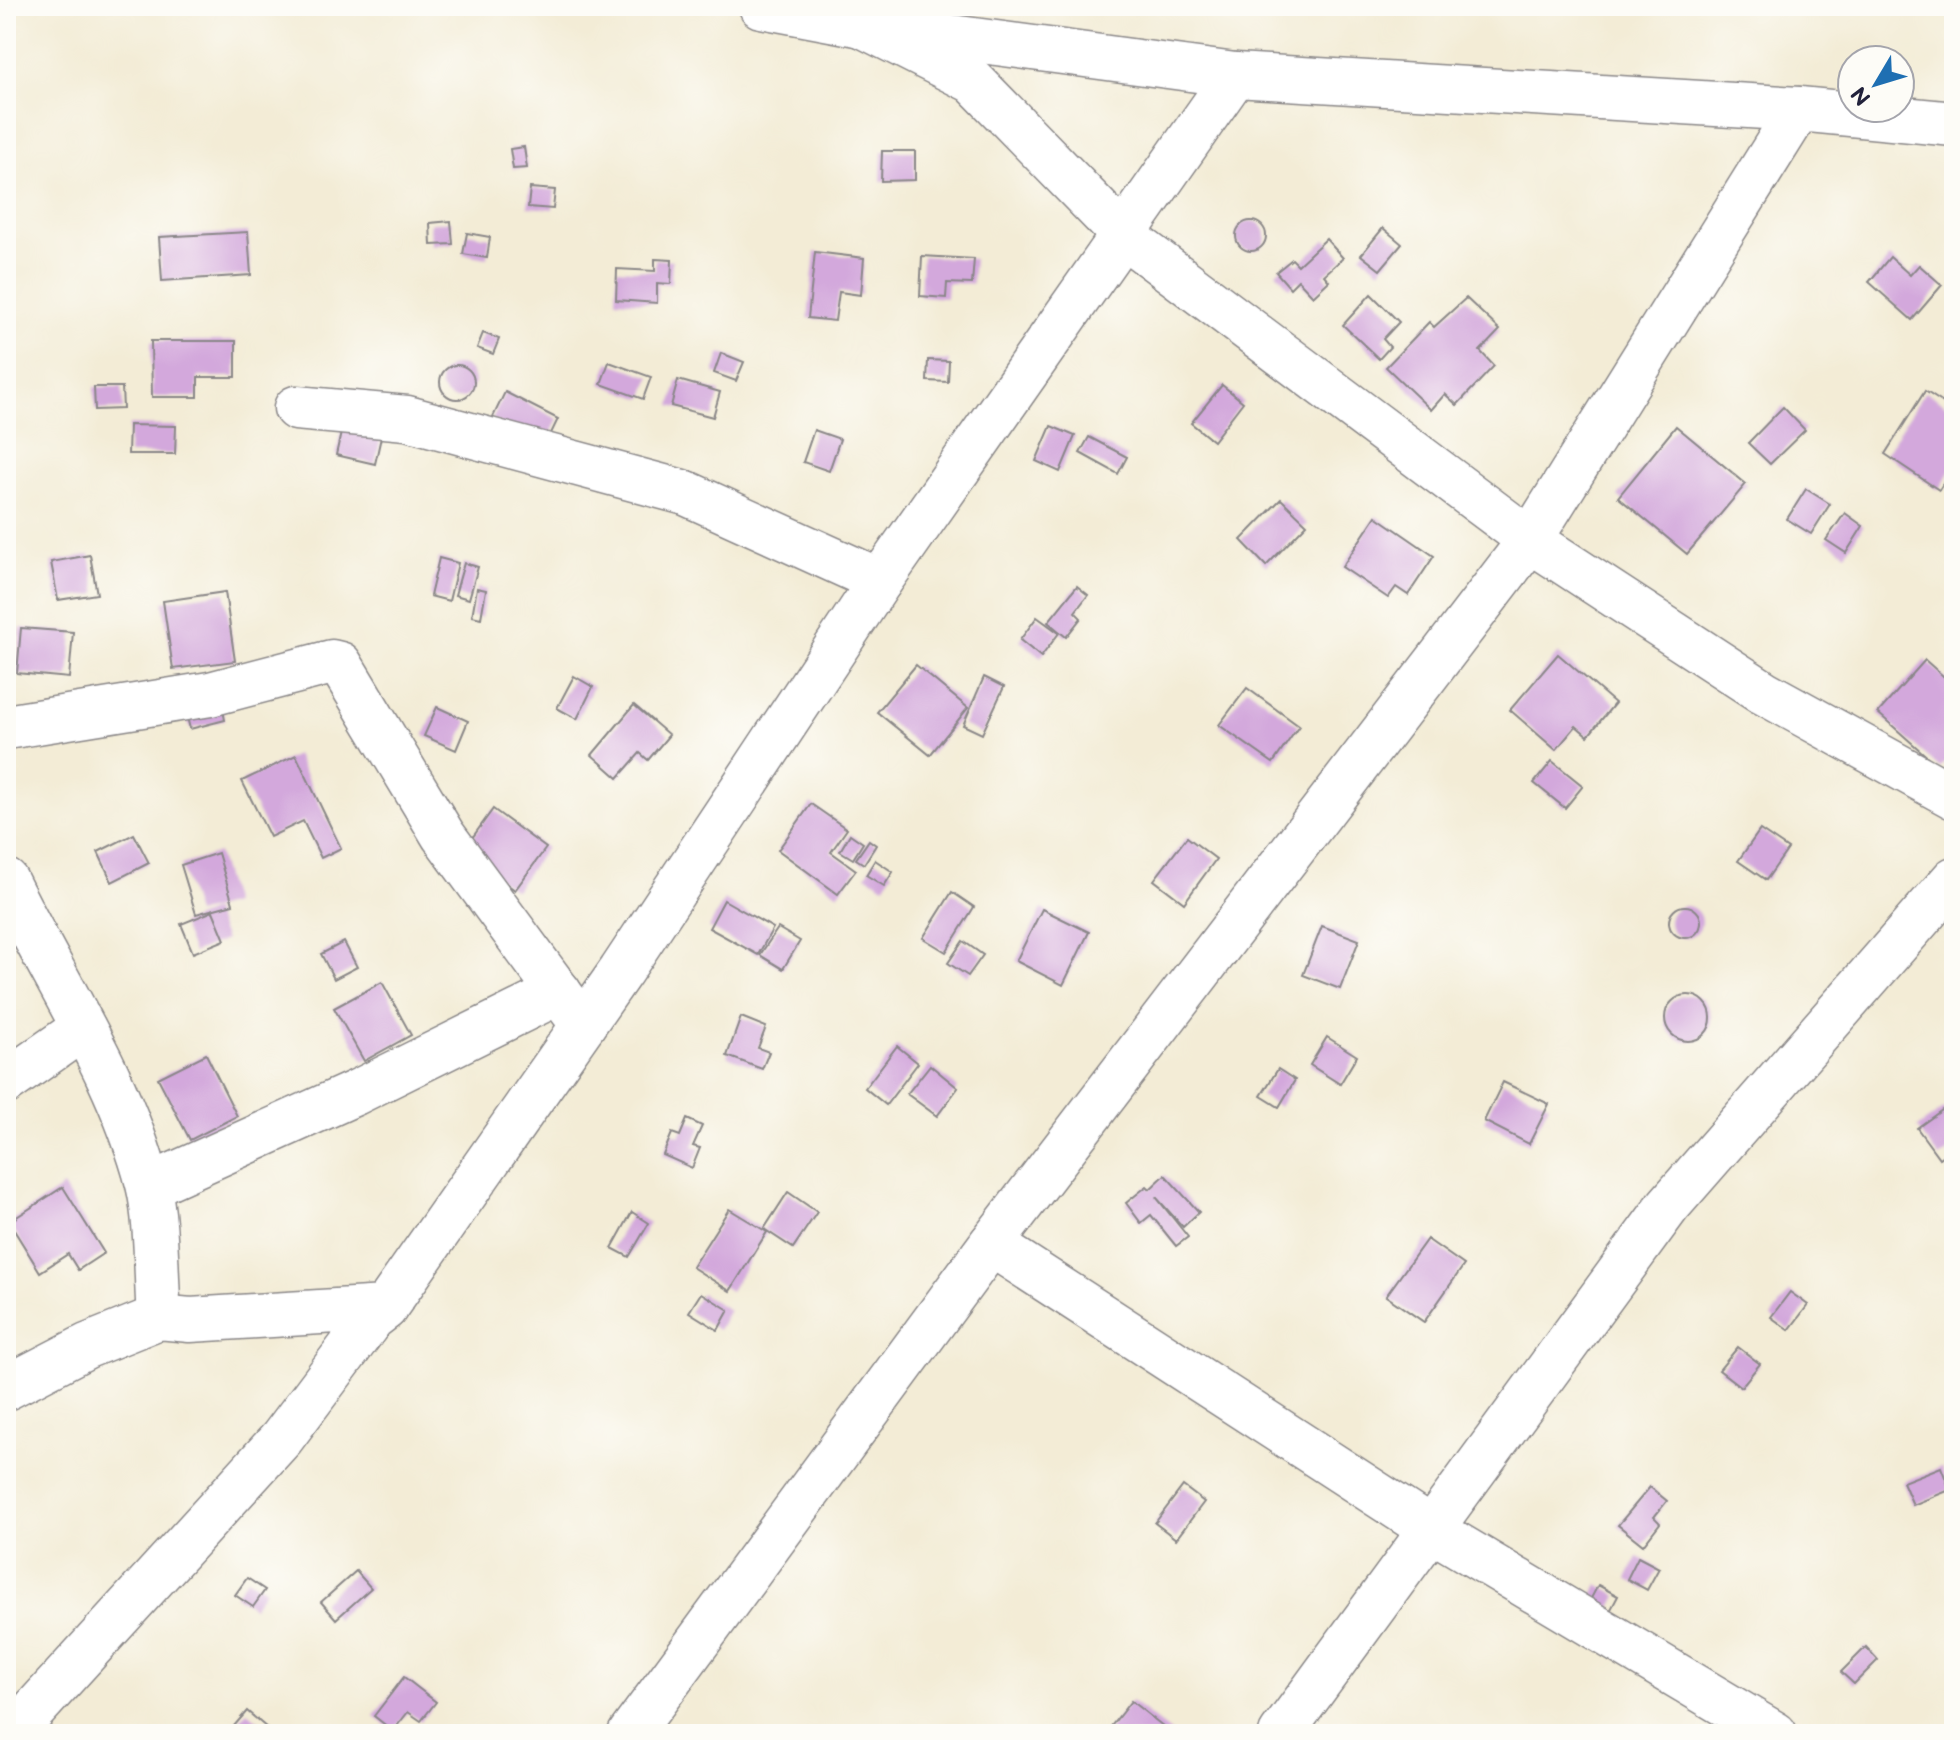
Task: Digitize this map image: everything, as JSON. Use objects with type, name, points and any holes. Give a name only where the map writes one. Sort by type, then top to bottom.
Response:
[{"type":"street","points":[[761,6],[862,25],[1235,75],[1799,109],[1954,124]]},
{"type":"street","points":[[862,25],[973,81],[1124,236],[1530,540],[1763,692],[1954,797]]},
{"type":"street","points":[[12,1734],[282,1438],[372,1318],[385,1308],[571,1008],[880,581],[1235,75]]},
{"type":"street","points":[[630,1734],[991,1244],[1530,540],[1799,109]]},
{"type":"street","points":[[296,408],[407,418],[686,493],[880,581]]},
{"type":"street","points":[[6,727],[172,701],[332,662],[340,664],[443,835],[571,1008]]},
{"type":"street","points":[[1281,1734],[1429,1528],[1668,1206],[1954,879]]},
{"type":"street","points":[[6,881],[83,1028],[128,1127],[149,1186],[159,1317]]},
{"type":"street","points":[[149,1186],[355,1093],[571,1008]]},
{"type":"street","points":[[6,1082],[83,1028]]},
{"type":"street","points":[[991,1244],[1429,1528],[1775,1734]]},
{"type":"street","points":[[6,1388],[87,1346],[159,1317],[205,1319],[385,1308]]},
{"type":"building","points":[[524,147],[527,168],[513,169],[510,149]]},
{"type":"building","points":[[882,151],[915,151],[915,180],[881,181]]},
{"type":"building","points":[[530,188],[555,190],[553,209],[528,207]]},
{"type":"building","points":[[451,221],[453,244],[431,245],[430,223]]},
{"type":"building","points":[[1251,221],[1262,225],[1266,236],[1262,247],[1251,251],[1240,247],[1236,236],[1240,225]]},
{"type":"building","points":[[1383,228],[1402,244],[1380,270],[1361,255]]},
{"type":"building","points":[[248,232],[251,275],[162,281],[159,237]]},
{"type":"building","points":[[467,233],[490,237],[487,258],[463,254]]},
{"type":"building","points":[[1326,239],[1343,258],[1324,275],[1329,281],[1313,296],[1298,280],[1290,288],[1276,272],[1292,259],[1298,265]]},
{"type":"building","points":[[815,252],[864,258],[861,295],[839,292],[835,321],[808,318]]},
{"type":"building","points":[[922,256],[974,259],[972,284],[947,283],[946,298],[920,296]]},
{"type":"building","points":[[1890,257],[1910,275],[1919,265],[1942,285],[1912,320],[1869,282]]},
{"type":"building","points":[[655,259],[672,260],[671,284],[657,283],[657,303],[616,300],[617,269],[655,271]]},
{"type":"building","points":[[1371,294],[1399,322],[1383,339],[1390,347],[1379,359],[1343,325]]},
{"type":"building","points":[[1466,298],[1500,330],[1480,351],[1494,366],[1457,405],[1445,394],[1431,410],[1386,367],[1429,322],[1434,327]]},
{"type":"building","points":[[483,333],[499,339],[493,354],[477,348]]},
{"type":"building","points":[[151,341],[236,341],[236,377],[198,377],[198,397],[152,397]]},
{"type":"building","points":[[721,353],[744,362],[736,381],[714,373]]},
{"type":"building","points":[[928,360],[949,361],[948,382],[927,381]]},
{"type":"building","points":[[609,362],[651,377],[643,399],[601,384]]},
{"type":"building","points":[[457,365],[469,370],[474,382],[469,394],[457,399],[445,394],[440,382],[445,370]]},
{"type":"building","points":[[678,380],[720,392],[713,417],[671,406]]},
{"type":"building","points":[[1222,385],[1243,402],[1213,441],[1191,423]]},
{"type":"building","points":[[94,387],[122,387],[123,409],[95,410]]},
{"type":"building","points":[[1925,391],[1954,410],[1954,466],[1939,490],[1885,454]]},
{"type":"building","points":[[505,392],[558,419],[545,446],[492,419]]},
{"type":"building","points":[[1783,407],[1805,430],[1770,464],[1748,443]]},
{"type":"building","points":[[129,425],[176,426],[175,454],[128,454]]},
{"type":"building","points":[[1051,426],[1075,436],[1060,472],[1036,461]]},
{"type":"building","points":[[1676,426],[1746,484],[1687,554],[1618,497]]},
{"type":"building","points":[[342,428],[381,437],[375,464],[336,455]]},
{"type":"building","points":[[814,430],[840,439],[829,471],[803,462]]},
{"type":"building","points":[[1089,437],[1127,457],[1118,474],[1080,453]]},
{"type":"building","points":[[1806,489],[1830,504],[1811,534],[1787,519]]},
{"type":"building","points":[[1281,499],[1307,524],[1266,566],[1241,540]]},
{"type":"building","points":[[1845,513],[1863,526],[1846,553],[1826,540]]},
{"type":"building","points":[[1376,516],[1434,556],[1408,595],[1396,587],[1388,598],[1342,567]]},
{"type":"building","points":[[90,555],[97,594],[58,600],[51,562]]},
{"type":"building","points":[[439,558],[458,563],[449,601],[430,596]]},
{"type":"building","points":[[464,563],[478,567],[469,599],[455,595]]},
{"type":"building","points":[[1077,586],[1088,595],[1075,612],[1081,618],[1066,637],[1048,622]]},
{"type":"building","points":[[477,588],[486,590],[481,618],[472,616]]},
{"type":"building","points":[[225,592],[235,661],[173,669],[163,601]]},
{"type":"building","points":[[1037,617],[1059,633],[1041,657],[1020,640]]},
{"type":"building","points":[[21,628],[73,632],[69,678],[17,673]]},
{"type":"building","points":[[1558,654],[1615,703],[1588,736],[1576,726],[1556,750],[1510,710]]},
{"type":"building","points":[[1925,660],[1952,684],[1954,682],[1954,752],[1940,768],[1878,713]]},
{"type":"building","points":[[916,665],[968,708],[930,755],[877,712]]},
{"type":"building","points":[[574,676],[593,687],[577,719],[557,708]]},
{"type":"building","points":[[984,677],[1004,687],[982,734],[963,725]]},
{"type":"building","points":[[1247,688],[1299,726],[1273,763],[1219,725]]},
{"type":"building","points":[[221,700],[225,720],[190,729],[185,709]]},
{"type":"building","points":[[634,705],[669,735],[648,760],[640,753],[618,778],[592,755]]},
{"type":"building","points":[[437,707],[468,721],[456,750],[424,736]]},
{"type":"building","points":[[296,755],[341,848],[321,858],[303,821],[270,837],[242,781]]},
{"type":"building","points":[[1552,761],[1583,786],[1565,808],[1534,783]]},
{"type":"building","points":[[811,804],[847,829],[831,852],[856,870],[838,894],[778,850]]},
{"type":"building","points":[[493,809],[546,848],[515,890],[462,852]]},
{"type":"building","points":[[1760,830],[1788,849],[1766,880],[1738,861]]},
{"type":"building","points":[[134,834],[149,863],[112,882],[98,852]]},
{"type":"building","points":[[850,834],[863,843],[853,859],[840,851]]},
{"type":"building","points":[[1187,837],[1216,859],[1184,903],[1154,880]]},
{"type":"building","points":[[869,840],[876,845],[864,864],[856,859]]},
{"type":"building","points":[[218,853],[233,904],[196,914],[181,865]]},
{"type":"building","points":[[875,860],[893,872],[884,886],[866,875]]},
{"type":"building","points":[[952,892],[974,907],[946,952],[923,938]]},
{"type":"building","points":[[724,900],[773,928],[758,955],[709,928]]},
{"type":"building","points":[[1685,906],[1697,910],[1701,922],[1697,934],[1685,938],[1673,934],[1669,922],[1673,910]]},
{"type":"building","points":[[1042,909],[1089,932],[1063,985],[1016,961]]},
{"type":"building","points":[[213,911],[225,940],[193,953],[181,924]]},
{"type":"building","points":[[1322,926],[1359,940],[1340,989],[1303,975]]},
{"type":"building","points":[[778,928],[800,941],[783,969],[760,955]]},
{"type":"building","points":[[963,941],[983,955],[968,976],[948,963]]},
{"type":"building","points":[[344,942],[357,967],[334,979],[321,954]]},
{"type":"building","points":[[382,982],[411,1035],[364,1061],[334,1008]]},
{"type":"building","points":[[1688,995],[1705,1001],[1711,1018],[1705,1035],[1688,1041],[1671,1035],[1665,1018],[1671,1001]]},
{"type":"building","points":[[741,1017],[766,1027],[758,1048],[769,1052],[762,1069],[727,1056]]},
{"type":"building","points":[[1327,1037],[1357,1056],[1340,1084],[1310,1065]]},
{"type":"building","points":[[897,1046],[918,1063],[886,1105],[865,1088]]},
{"type":"building","points":[[206,1054],[237,1116],[190,1140],[158,1078]]},
{"type":"building","points":[[930,1065],[958,1088],[937,1116],[907,1094]]},
{"type":"building","points":[[1278,1069],[1295,1080],[1279,1107],[1261,1096]]},
{"type":"building","points":[[1503,1082],[1549,1104],[1529,1144],[1484,1121]]},
{"type":"building","points":[[1945,1108],[1954,1121],[1954,1147],[1939,1158],[1917,1128]]},
{"type":"building","points":[[687,1119],[702,1126],[693,1146],[700,1148],[692,1168],[663,1155],[672,1133],[680,1136]]},
{"type":"building","points":[[1165,1175],[1199,1212],[1183,1227],[1156,1197],[1188,1237],[1176,1246],[1151,1215],[1141,1223],[1126,1203],[1147,1186],[1150,1189]]},
{"type":"building","points":[[63,1187],[104,1253],[78,1270],[68,1254],[40,1272],[9,1222]]},
{"type":"building","points":[[788,1192],[817,1212],[793,1248],[764,1229]]},
{"type":"building","points":[[729,1209],[767,1232],[730,1291],[692,1267]]},
{"type":"building","points":[[632,1212],[649,1223],[629,1257],[612,1248]]},
{"type":"building","points":[[1427,1239],[1464,1265],[1424,1322],[1386,1296]]},
{"type":"building","points":[[1790,1292],[1808,1305],[1789,1330],[1771,1317]]},
{"type":"building","points":[[701,1293],[729,1310],[718,1330],[689,1312]]},
{"type":"building","points":[[1738,1347],[1760,1364],[1741,1387],[1719,1370]]},
{"type":"building","points":[[1941,1467],[1950,1490],[1913,1505],[1903,1482]]},
{"type":"building","points":[[1183,1486],[1204,1502],[1176,1539],[1155,1523]]},
{"type":"building","points":[[1650,1487],[1667,1501],[1654,1517],[1660,1523],[1643,1545],[1618,1525]]},
{"type":"building","points":[[1638,1557],[1659,1568],[1647,1590],[1627,1579]]},
{"type":"building","points":[[356,1571],[371,1588],[336,1619],[321,1602]]},
{"type":"building","points":[[247,1578],[265,1590],[253,1607],[235,1595]]},
{"type":"building","points":[[1598,1585],[1618,1596],[1607,1617],[1587,1606]]},
{"type":"building","points":[[1866,1647],[1878,1660],[1854,1684],[1841,1672]]},
{"type":"building","points":[[404,1677],[436,1702],[421,1721],[408,1712],[393,1731],[374,1716]]},
{"type":"building","points":[[1131,1701],[1173,1734],[1105,1734]]},
{"type":"building","points":[[247,1711],[274,1734],[227,1734]]}]
